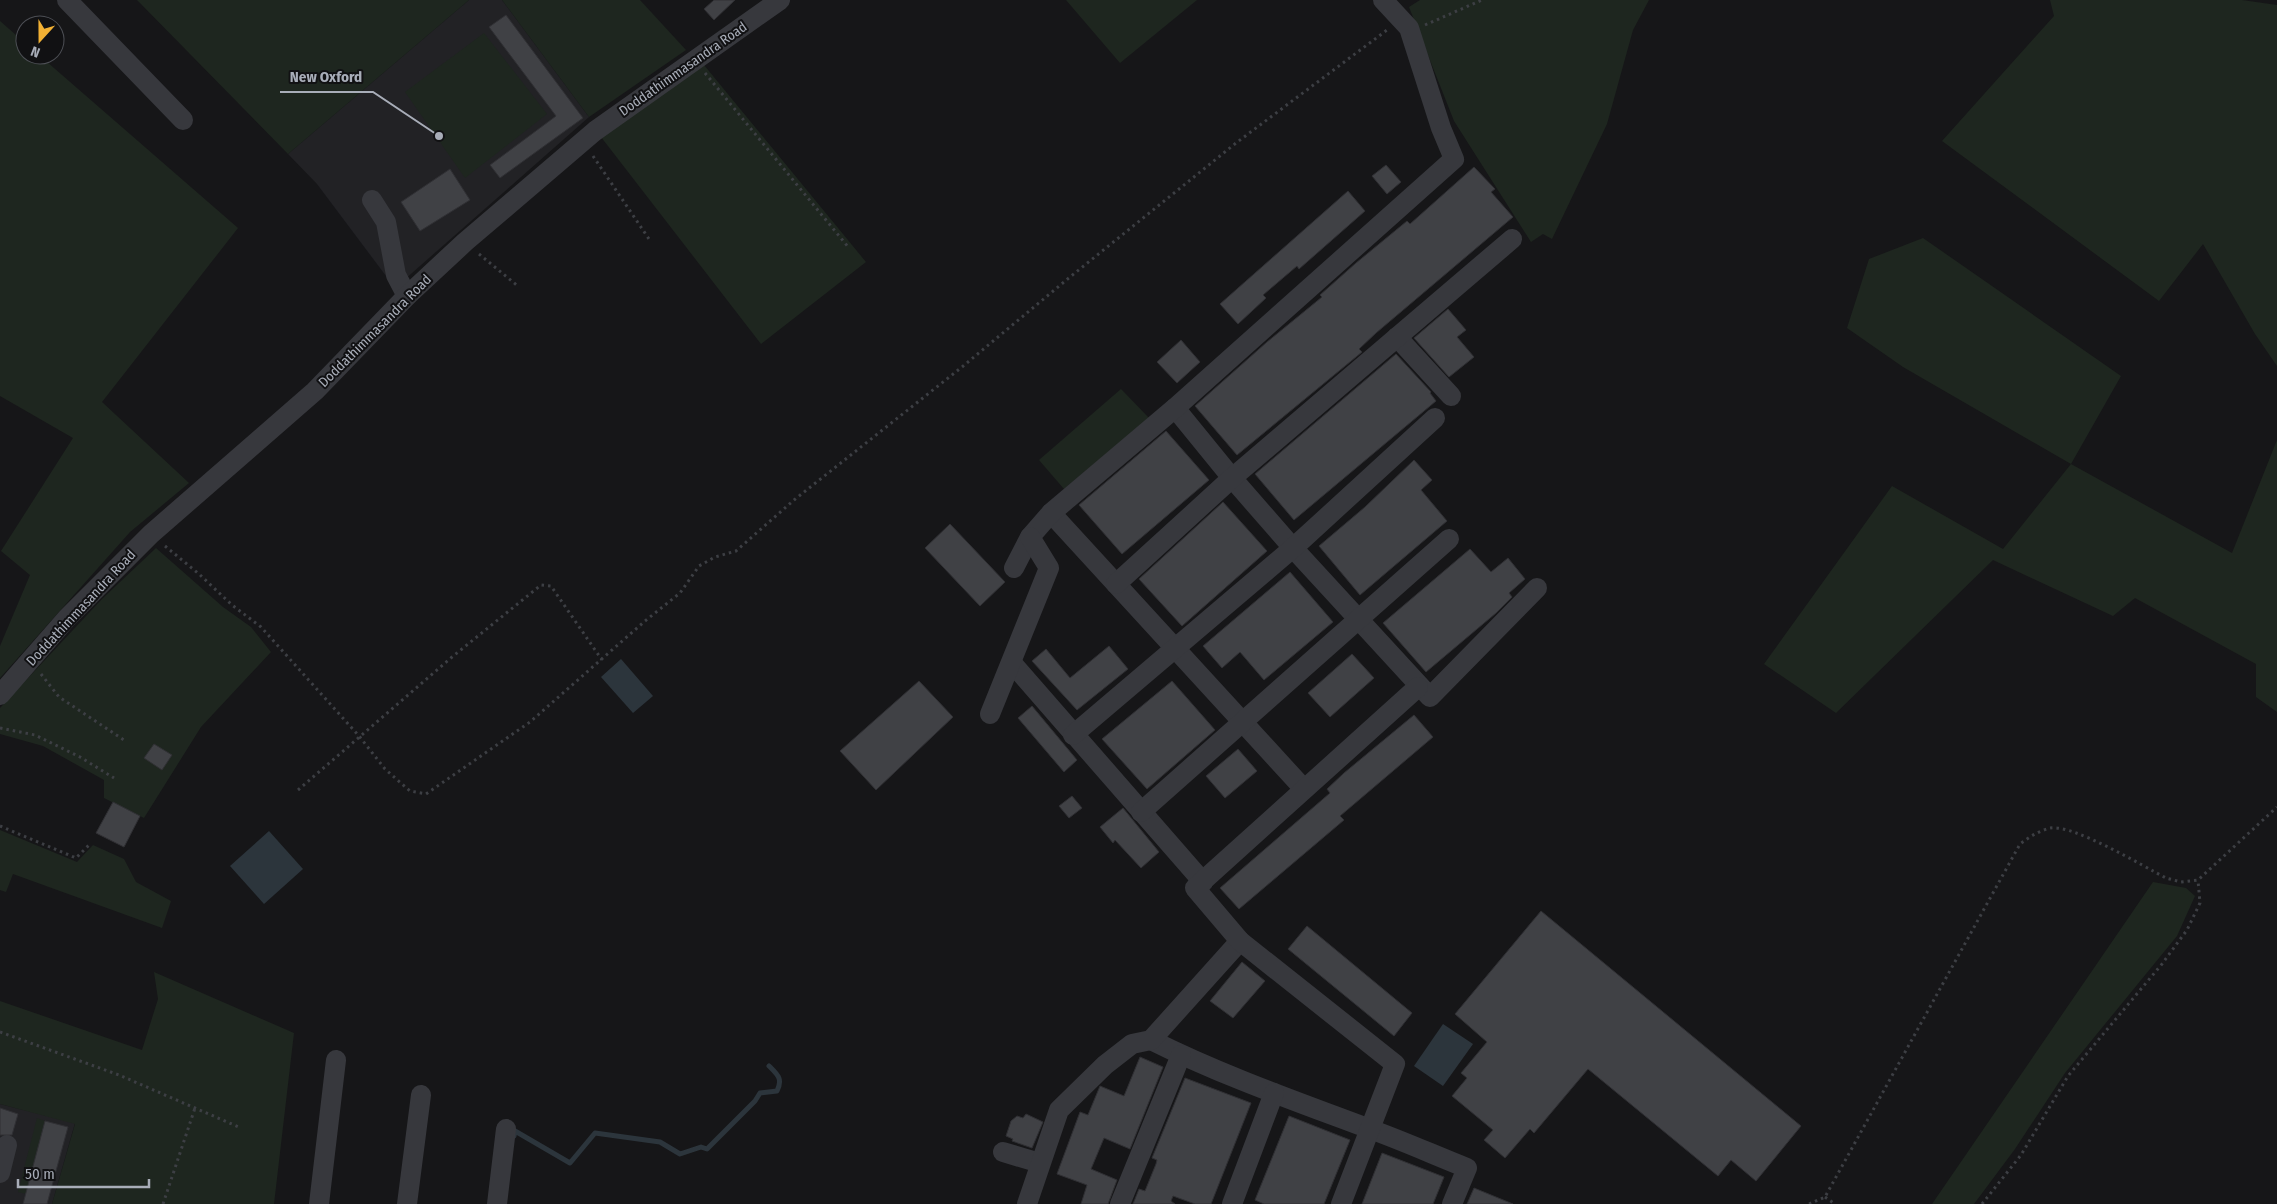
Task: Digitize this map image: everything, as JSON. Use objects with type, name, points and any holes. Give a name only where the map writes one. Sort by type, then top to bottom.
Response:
[{"type":"street","points":[[68,0],[183,120]]},
{"type":"street","name":"Doddathimmasandra Road","points":[[0,695],[67,618],[151,534],[316,391],[407,296],[465,242],[595,131],[780,0]]},
{"type":"street","points":[[1014,568],[1030,537],[1051,513],[1175,408],[1454,159],[1441,128],[1406,26],[1383,0]]},
{"type":"street","points":[[372,200],[386,222],[396,276],[407,296]]},
{"type":"street","points":[[1116,584],[1232,478],[1512,239]]},
{"type":"street","points":[[1397,338],[1451,396]]},
{"type":"street","points":[[1175,408],[1232,478],[1418,687],[1430,697],[1537,588]]},
{"type":"street","points":[[1073,735],[1294,548],[1435,418]]},
{"type":"street","points":[[1051,513],[1304,789]]},
{"type":"street","points":[[990,714],[1049,568],[1030,537]]},
{"type":"street","points":[[1141,812],[1357,618],[1449,539]]},
{"type":"street","points":[[1012,663],[1203,882]]},
{"type":"street","points":[[1341,1204],[1395,1064],[1240,941],[1195,888],[1418,687]]},
{"type":"street","points":[[1027,1204],[1059,1110],[1104,1065],[1132,1044],[1152,1040],[1240,941]]},
{"type":"street","points":[[1152,1040],[1181,1055],[1274,1093],[1466,1168],[1452,1204]]},
{"type":"street","points":[[1120,1204],[1181,1055]]},
{"type":"street","points":[[319,1204],[336,1060]]},
{"type":"street","points":[[1232,1204],[1274,1093]]},
{"type":"street","points":[[408,1204],[421,1095]]},
{"type":"street","points":[[497,1204],[506,1129]]},
{"type":"street","points":[[0,1172],[7,1145]]},
{"type":"street","points":[[1003,1152],[1040,1163]]},
{"type":"path","points":[[151,534],[199,574],[232,606],[261,627],[359,736],[385,769],[410,791],[426,794],[530,722],[645,621],[680,593],[699,566],[715,557],[736,552],[794,500],[962,367],[1070,276],[1229,149],[1406,26],[1482,0]]},
{"type":"path","points":[[695,60],[849,248]]},
{"type":"path","points":[[583,142],[651,242]]},
{"type":"path","points":[[465,242],[519,287]]},
{"type":"path","points":[[298,790],[359,736],[541,585],[550,586],[602,660]]},
{"type":"path","points":[[31,660],[59,697],[124,740]]},
{"type":"path","points":[[0,728],[35,735],[80,757],[114,778]]},
{"type":"path","points":[[1809,1204],[1825,1197],[2020,844],[2034,834],[2052,828],[2070,830],[2166,878],[2181,882],[2198,880],[2277,807]]},
{"type":"path","points":[[0,826],[76,858],[89,846]]},
{"type":"path","points":[[1982,1204],[2021,1155],[2068,1076],[2162,964],[2188,930],[2200,902],[2198,880]]},
{"type":"path","points":[[0,1032],[118,1075],[241,1128]]},
{"type":"path","points":[[163,1204],[196,1108]]},
{"type":"path","points":[[1825,1197],[1835,1204]]},
{"type":"shaded area","points":[[137,0],[469,0],[288,154]]},
{"type":"shaded area","points":[[469,0],[502,0],[589,117],[395,288],[317,184],[288,154]]},
{"type":"shaded area","points":[[502,0],[640,0],[686,50],[589,117]]},
{"type":"shaded area","points":[[1066,0],[1197,0],[1120,63]]},
{"type":"shaded area","points":[[1420,0],[1649,0],[1633,30],[1607,124],[1552,239],[1543,234],[1531,242],[1454,121],[1409,7]]},
{"type":"shaded area","points":[[2050,0],[2242,0],[2277,5],[2277,366],[2255,334],[2203,244],[2159,301],[1942,141],[2054,16]]},
{"type":"shaded area","points":[[0,21],[15,34],[15,65],[51,65],[238,228],[102,402],[189,483],[130,532],[0,678],[0,646],[30,575],[1,551],[73,438],[0,396]]},
{"type":"shaded area","points":[[484,33],[547,114],[465,178],[405,92]]},
{"type":"shaded area","points":[[704,65],[866,262],[761,344],[601,137]]},
{"type":"shaded area","points":[[1923,238],[2121,376],[2071,464],[1903,367],[1847,328],[1869,259]]},
{"type":"shaded area","points":[[1121,389],[1149,418],[1064,489],[1039,460]]},
{"type":"shaded area","points":[[2277,440],[2277,712],[2256,697],[2256,664],[2135,598],[2113,616],[1993,560],[1836,713],[1764,664],[1892,486],[2003,549],[2071,464],[2232,553]]},
{"type":"shaded area","points":[[156,548],[223,607],[251,627],[271,652],[201,727],[144,818],[104,798],[104,780],[43,746],[0,734],[0,708],[102,599]]},
{"type":"shaded area","points":[[621,659],[653,696],[633,713],[601,677]]},
{"type":"shaded area","points":[[0,830],[77,862],[93,845],[124,859],[136,882],[171,901],[162,928],[13,874],[6,892],[0,890]]},
{"type":"shaded area","points":[[269,831],[303,869],[264,904],[230,866]]},
{"type":"shaded area","points":[[2153,882],[2186,888],[2195,896],[2177,936],[2065,1073],[2015,1149],[1974,1204],[1932,1204]]},
{"type":"shaded area","points":[[154,972],[294,1033],[274,1204],[52,1204],[75,1124],[0,1104],[0,1001],[142,1050],[158,999]]},
{"type":"shaded area","points":[[1443,1024],[1473,1044],[1443,1086],[1414,1066]]},
{"type":"shaded area","points":[[0,1104],[75,1123],[52,1204],[0,1204]]},
{"type":"shaded area","points":[[37,1118],[45,1121],[26,1194],[18,1192]]},
{"type":"building","points":[[714,0],[735,0],[714,20],[704,9]]},
{"type":"building","points":[[506,15],[583,118],[500,178],[490,165],[556,116],[489,27]]},
{"type":"building","points":[[1386,165],[1401,182],[1387,194],[1372,176]]},
{"type":"building","points":[[1474,167],[1495,189],[1491,192],[1513,217],[1376,333],[1359,349],[1362,352],[1237,455],[1195,406],[1267,342],[1322,297],[1320,295],[1356,263],[1407,221],[1410,224]]},
{"type":"building","points":[[450,169],[470,200],[420,231],[401,202]]},
{"type":"building","points":[[1348,191],[1365,211],[1299,269],[1297,266],[1263,295],[1266,298],[1238,324],[1220,304]]},
{"type":"building","points":[[1448,309],[1466,330],[1457,337],[1474,357],[1449,377],[1414,338]]},
{"type":"building","points":[[1181,340],[1200,362],[1177,383],[1157,362]]},
{"type":"building","points":[[1396,354],[1431,392],[1436,401],[1294,520],[1255,474]]},
{"type":"building","points":[[1166,431],[1209,480],[1122,554],[1079,505]]},
{"type":"building","points":[[1414,460],[1432,480],[1421,490],[1447,521],[1360,595],[1319,546],[1365,507]]},
{"type":"building","points":[[1223,502],[1267,551],[1182,626],[1139,579]]},
{"type":"building","points":[[950,524],[1005,582],[980,606],[925,548]]},
{"type":"building","points":[[1470,549],[1491,572],[1508,558],[1525,579],[1509,593],[1512,597],[1496,613],[1426,672],[1383,623]]},
{"type":"building","points":[[1290,572],[1333,622],[1264,680],[1240,652],[1222,668],[1203,646]]},
{"type":"building","points":[[1109,646],[1128,669],[1077,710],[1032,661],[1046,649],[1070,678]]},
{"type":"building","points":[[1352,654],[1374,678],[1330,717],[1308,693]]},
{"type":"building","points":[[919,681],[953,717],[876,790],[840,751]]},
{"type":"building","points":[[1172,681],[1215,730],[1147,789],[1102,739]]},
{"type":"building","points":[[1032,706],[1077,760],[1064,772],[1018,718]]},
{"type":"building","points":[[1414,715],[1433,737],[1340,816],[1344,820],[1239,909],[1220,888],[1330,793],[1327,789],[1344,773]]},
{"type":"building","points":[[154,744],[172,755],[162,770],[144,758]]},
{"type":"building","points":[[1238,749],[1257,771],[1225,798],[1206,776]]},
{"type":"building","points":[[1072,796],[1082,808],[1069,818],[1059,806]]},
{"type":"building","points":[[113,802],[140,816],[124,847],[96,833]]},
{"type":"building","points":[[1123,808],[1159,852],[1141,868],[1115,840],[1113,843],[1100,827]]},
{"type":"building","points":[[1541,911],[1801,1126],[1756,1181],[1731,1160],[1718,1176],[1588,1069],[1534,1133],[1530,1129],[1505,1158],[1484,1140],[1493,1130],[1452,1096],[1467,1078],[1461,1073],[1487,1042],[1455,1014]]},
{"type":"building","points":[[1307,926],[1412,1013],[1394,1036],[1288,949]]},
{"type":"building","points":[[1242,962],[1265,981],[1233,1018],[1210,1001]]},
{"type":"building","points":[[1140,1057],[1163,1067],[1130,1149],[1104,1138],[1091,1169],[1117,1180],[1108,1204],[1081,1204],[1087,1185],[1057,1174],[1080,1112],[1088,1115],[1100,1086],[1124,1096]]},
{"type":"building","points":[[1185,1078],[1251,1103],[1211,1204],[1195,1204],[1173,1196],[1171,1201],[1175,1204],[1133,1204],[1139,1189],[1145,1191],[1157,1160],[1152,1158]]},
{"type":"building","points":[[0,1108],[18,1114],[12,1135],[0,1135]]},
{"type":"building","points":[[1026,1114],[1043,1122],[1032,1148],[1012,1141],[1013,1139],[1006,1136],[1011,1121],[1017,1116],[1023,1118]]},
{"type":"building","points":[[1289,1116],[1350,1140],[1324,1204],[1264,1204],[1255,1200]]},
{"type":"building","points":[[45,1121],[68,1127],[47,1204],[23,1204]]},
{"type":"building","points":[[1382,1153],[1444,1177],[1433,1204],[1362,1204]]},
{"type":"building","points":[[1474,1188],[1513,1204],[1467,1204]]},
{"type":"waterway","points":[[514,1136],[515,1131],[570,1163],[595,1133],[660,1142],[680,1154],[701,1147],[707,1149],[755,1101],[760,1093],[777,1091],[780,1083],[779,1077],[769,1066]]},
{"type":"place","name":"New Oxford","points":[[439,136]]}]
